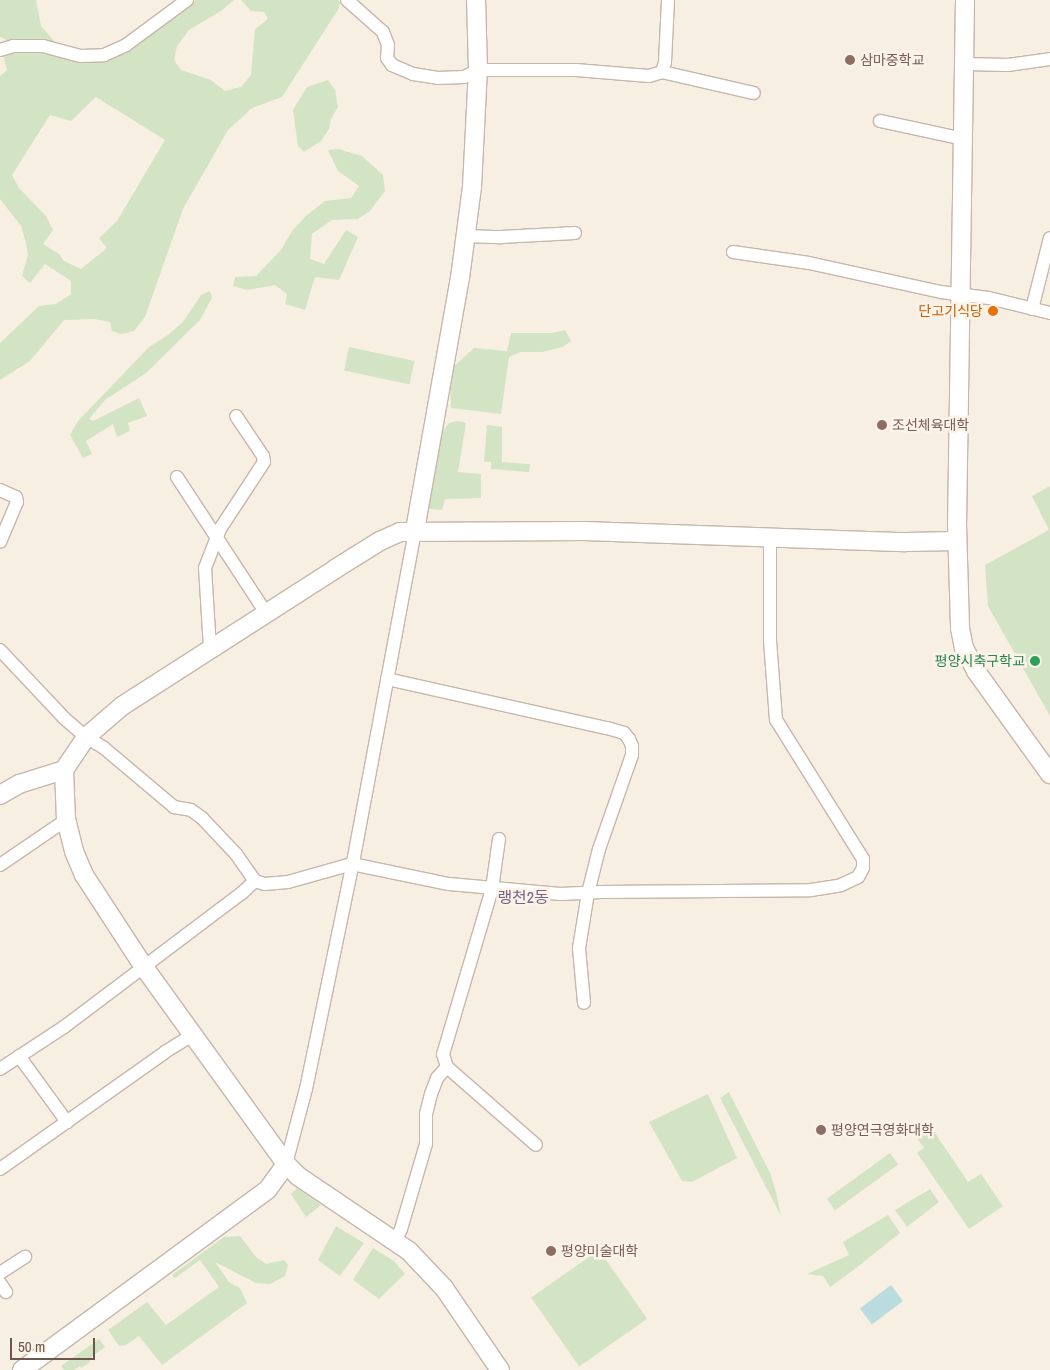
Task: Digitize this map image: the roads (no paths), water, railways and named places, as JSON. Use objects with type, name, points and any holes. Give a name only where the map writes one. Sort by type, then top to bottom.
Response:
[{"type":"street","points":[[0,50],[13,46],[43,46],[81,56],[104,55],[126,45],[187,0]]},
{"type":"street","points":[[347,0],[383,32],[388,45],[387,58],[392,66],[413,74],[438,78],[464,77],[478,70],[576,70],[649,76],[662,72],[754,93]]},
{"type":"street","points":[[22,1370],[268,1189],[286,1164],[306,1090],[352,864],[388,679],[458,287],[472,187],[478,70],[476,0]]},
{"type":"street","points":[[662,72],[665,62],[668,0]]},
{"type":"street","points":[[965,0],[957,541],[960,628],[964,648],[976,671],[1050,774]]},
{"type":"street","points":[[964,64],[1008,65],[1050,59]]},
{"type":"street","points":[[880,121],[963,139]]},
{"type":"street","points":[[465,236],[501,237],[575,233]]},
{"type":"street","points":[[1032,308],[1050,238]]},
{"type":"street","points":[[733,252],[808,263],[941,292],[990,298],[1050,313]]},
{"type":"street","points":[[210,649],[205,568],[217,536],[264,462],[263,456],[236,416]]},
{"type":"street","points":[[177,477],[266,613]]},
{"type":"street","points":[[0,490],[16,497],[18,502],[0,542]]},
{"type":"street","points":[[500,1370],[444,1288],[409,1251],[298,1176],[286,1164],[192,1035],[84,875],[74,851],[66,820],[64,770],[86,737],[122,706],[380,541],[400,532],[415,530],[584,531],[906,542],[957,541]]},
{"type":"street","points":[[0,650],[64,718],[86,737],[104,748],[174,807],[191,810],[202,818],[236,854],[255,881],[265,884],[288,882],[352,864],[449,884],[561,894],[588,892],[811,890],[841,885],[858,877],[863,868],[863,859],[776,720],[770,641],[770,537]]},
{"type":"street","points":[[388,679],[607,728],[624,733],[629,738],[632,746],[632,755],[599,849],[588,892],[580,948],[584,1003]]},
{"type":"street","points":[[0,795],[19,784],[64,770]]},
{"type":"street","points":[[0,865],[66,820]]},
{"type":"street","points":[[499,839],[492,889],[443,1054],[447,1067],[536,1145]]},
{"type":"street","points":[[0,1069],[64,1026],[242,893],[255,881]]},
{"type":"street","points":[[0,1169],[192,1035]]},
{"type":"street","points":[[19,1056],[67,1122]]},
{"type":"street","points":[[395,1241],[401,1229],[426,1144],[426,1114],[430,1094],[437,1078],[447,1067]]},
{"type":"street","points":[[0,1273],[25,1257]]},
{"type":"water","points":[[891,1285],[903,1301],[872,1324],[860,1308]]},
{"type":"place","name":"삼마중학교","points":[[850,60]]},
{"type":"place","name":"단고기식당","points":[[993,311]]},
{"type":"place","name":"조선체육대학","points":[[882,425]]},
{"type":"place","name":"평양시축구학교","points":[[1035,661]]},
{"type":"place","name":"평양연극영화대학","points":[[821,1130]]},
{"type":"place","name":"평양미술대학","points":[[551,1251]]},
{"type":"district","name":"랭천2동","points":[[523,897]]}]
